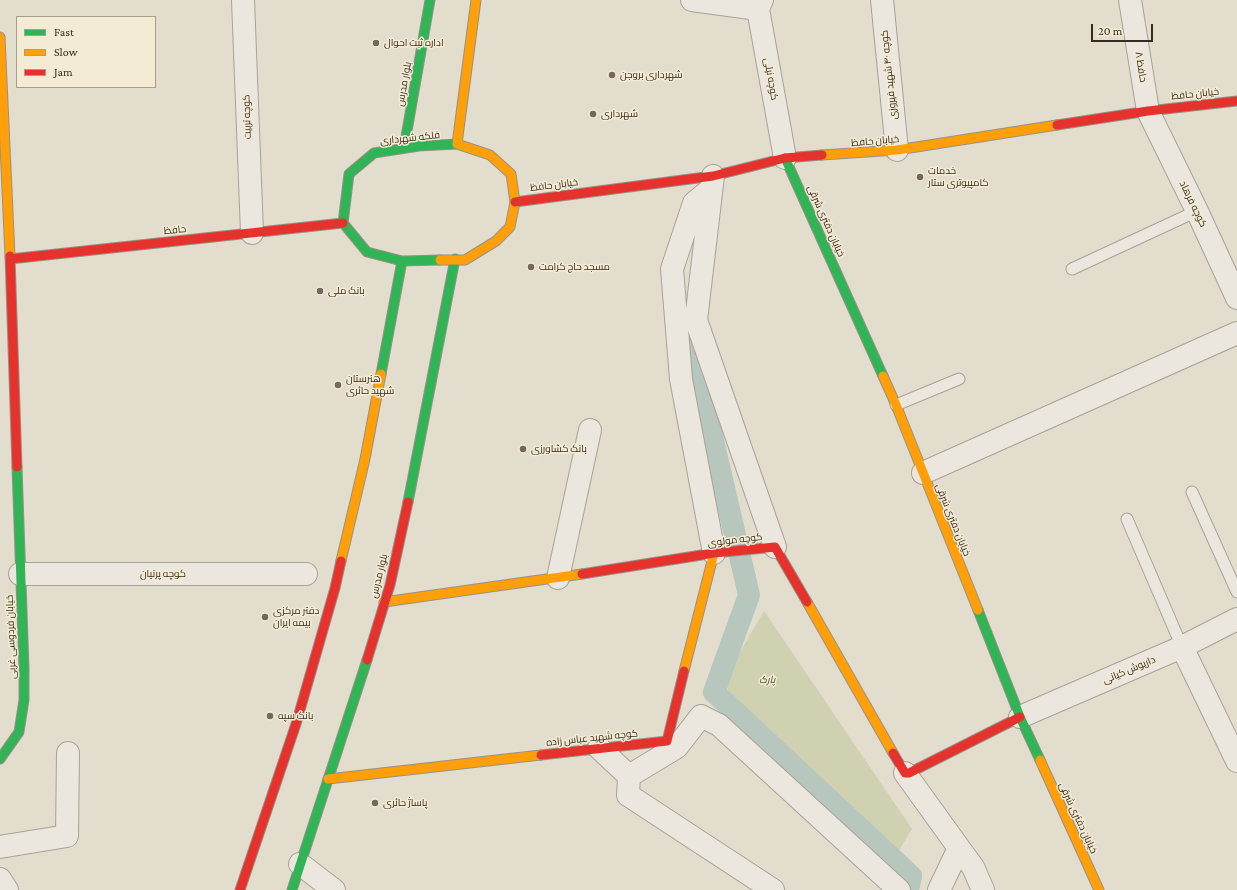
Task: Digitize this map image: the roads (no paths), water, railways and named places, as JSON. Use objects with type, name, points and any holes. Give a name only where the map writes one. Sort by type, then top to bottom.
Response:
[{"type":"street","name":"کوچه تربیت","points":[[243,0],[252,233]]},
{"type":"street","name":"بلوار مدرس","points":[[404,148],[430,0]]},
{"type":"street","points":[[457,144],[476,0]]},
{"type":"street","points":[[692,0],[757,3]]},
{"type":"street","name":"کوچه ۴۰ شهید فیروزی","points":[[882,0],[897,150]]},
{"type":"street","name":"حافظ ۸","points":[[1130,0],[1148,111]]},
{"type":"street","name":"کوچه نیلی","points":[[757,3],[785,158]]},
{"type":"street","name":"خیابان فردوسی غربی","points":[[0,37],[10,259],[24,680],[24,700],[19,732],[0,759]]},
{"type":"street","name":"خیابان حافظ","points":[[515,202],[712,182],[785,158],[897,150],[1148,111],[1237,101]]},
{"type":"street","name":"کوچه فرهاد","points":[[1148,111],[1197,211],[1237,298]]},
{"type":"street","name":"فلکه شهرداری","points":[[457,144],[490,155],[511,174],[515,202],[510,227],[496,241],[465,260],[402,261],[367,252],[343,223],[349,174],[374,153],[404,148],[457,144]]},
{"type":"street","name":"خیابان دفتری شرقی","points":[[785,158],[896,404],[1020,717],[1099,890]]},
{"type":"street","points":[[712,182],[696,320],[775,547]]},
{"type":"street","points":[[712,182],[694,203],[672,269],[681,379],[714,553]]},
{"type":"street","name":"حافظ","points":[[10,259],[343,223]]},
{"type":"street","name":"بلوار مدرس","points":[[292,890],[345,729],[390,585],[414,473],[455,260]]},
{"type":"street","points":[[240,890],[296,724],[335,588],[365,459],[402,261]]},
{"type":"street","points":[[923,473],[1237,333]]},
{"type":"street","points":[[558,578],[590,430]]},
{"type":"street","name":"کوچه مولوی","points":[[384,602],[558,578],[714,553],[775,547],[905,773]]},
{"type":"street","name":"کوچه شهید عباس زاده","points":[[328,779],[667,741],[714,553]]},
{"type":"street","name":"کوچه پرنیان","points":[[20,574],[306,574]]},
{"type":"street","name":"داریوش کیانی","points":[[1020,717],[1182,647],[1237,619]]},
{"type":"street","points":[[1182,647],[1237,761]]},
{"type":"street","points":[[628,776],[677,747],[701,716],[719,725],[899,890]]},
{"type":"street","points":[[983,890],[973,867],[905,773],[909,773],[1020,717]]},
{"type":"street","points":[[598,748],[628,776],[628,795],[772,890]]},
{"type":"street","points":[[0,847],[67,836],[68,753]]},
{"type":"street","points":[[939,890],[959,848]]},
{"type":"street","points":[[300,864],[334,890]]},
{"type":"street","points":[[0,879],[6,890]]},
{"type":"lane","points":[[1072,269],[1197,211]]},
{"type":"lane","points":[[896,404],[959,379]]},
{"type":"lane","points":[[1192,492],[1237,592]]},
{"type":"lane","points":[[1127,519],[1182,647]]},
{"type":"waterway","points":[[689,308],[687,329],[749,595],[714,692],[911,876],[908,890]]},
{"type":"place","name":"اداره ثبت احوال","points":[[376,43]]},
{"type":"place","name":"شهرداری بروجن","points":[[612,75]]},
{"type":"place","name":"شهرداری","points":[[593,114]]},
{"type":"place","name":"خدمات کامپیوتری ستار","points":[[920,177]]},
{"type":"place","name":"مسجد حاج کرامت","points":[[531,267]]},
{"type":"place","name":"بانک ملی","points":[[320,291]]},
{"type":"place","name":"هنرستان شهید حائری","points":[[338,385]]},
{"type":"place","name":"بانک کشاورزی","points":[[523,449]]},
{"type":"place","name":"دفتر مرکزی بیمه ایران","points":[[265,617]]},
{"type":"place","name":"بانک سپه","points":[[270,716]]},
{"type":"place","name":"پاساژ حائری","points":[[375,803]]},
{"type":"park label","name":"پارک","points":[[767,680]]}]
